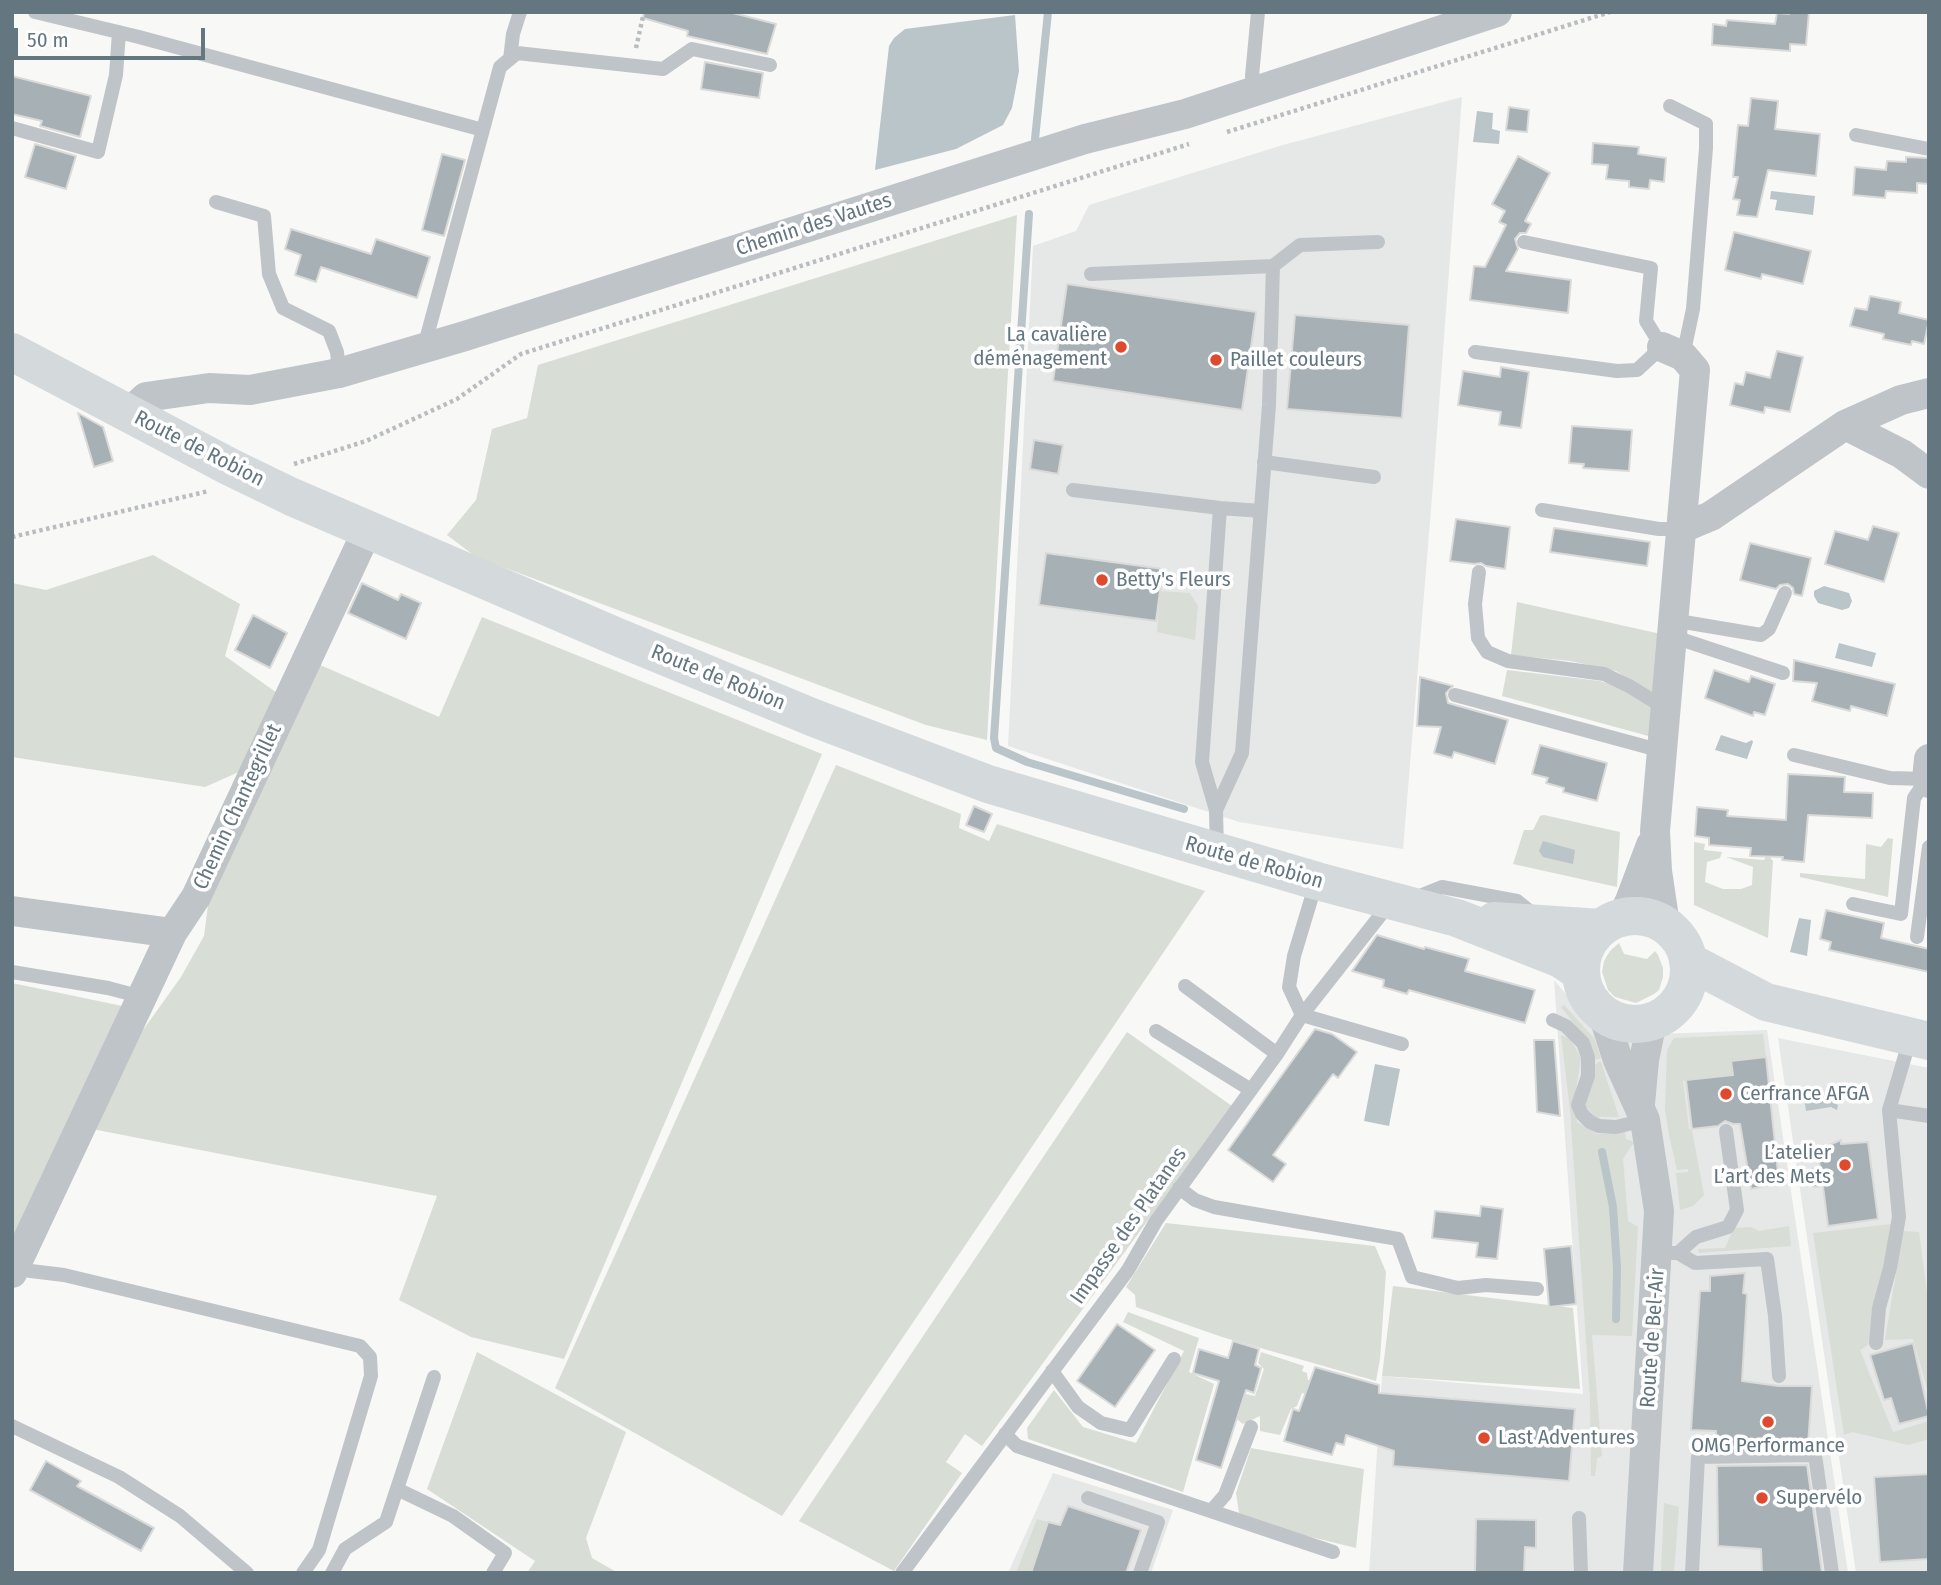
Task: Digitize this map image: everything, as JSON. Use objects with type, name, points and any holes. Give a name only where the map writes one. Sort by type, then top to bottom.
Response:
[{"type":"main road","name":"Route de Robion","points":[[12,352],[230,467],[367,531],[814,718],[988,784],[1317,881],[1457,918],[1561,959],[1580,972]]},
{"type":"main road","points":[[1665,1013],[1685,991],[1688,976],[1688,961],[1679,941],[1665,925],[1651,919],[1637,916],[1611,923],[1586,948],[1580,972],[1587,996],[1603,1014],[1618,1022],[1635,1024],[1665,1013],[1766,1002]]},
{"type":"main road","name":"Route de Robion","points":[[1457,918],[1545,924],[1611,923]]},
{"type":"main road","points":[[1688,961],[1766,1002],[1920,1039]]},
{"type":"street","name":"Chemin des Vautes","points":[[129,413],[146,397],[209,388],[250,390],[339,373],[478,332],[1085,139],[1185,114],[1497,12]]},
{"type":"street","points":[[1665,925],[1657,871],[1655,831],[1695,370],[1672,351]]},
{"type":"street","points":[[1680,530],[1711,516],[1845,425],[1901,400],[1929,394]]},
{"type":"street","points":[[1845,425],[1902,454],[1929,474]]},
{"type":"street","name":"Chemin Chantegrillet","points":[[13,1271],[172,933],[196,897],[367,531]]},
{"type":"street","points":[[1611,923],[1630,901],[1655,831]]},
{"type":"street","points":[[12,911],[172,933]]},
{"type":"street","name":"Route de Bel-Air","points":[[1639,1573],[1668,1253],[1642,1112],[1644,1060],[1665,1013]]},
{"type":"street","name":"Route de Bel-Air","points":[[1603,1014],[1618,1060],[1642,1112]]},
{"type":"lane","points":[[36,12],[483,130]]},
{"type":"lane","points":[[510,59],[513,34],[520,12]]},
{"type":"lane","points":[[1254,91],[1252,76],[1258,12]]},
{"type":"lane","points":[[12,128],[98,152],[116,75],[119,32]]},
{"type":"lane","points":[[424,347],[500,67],[517,53],[663,69],[692,49],[770,65]]},
{"type":"lane","points":[[1475,352],[1617,371],[1637,370],[1672,351],[1692,309],[1706,124],[1670,106]]},
{"type":"lane","points":[[1856,135],[1929,149]]},
{"type":"lane","points":[[216,202],[264,216],[269,274],[284,308],[329,331],[337,352],[339,373]]},
{"type":"lane","points":[[1091,275],[1273,265],[1300,245],[1378,242]]},
{"type":"lane","points":[[1524,242],[1651,268],[1646,321],[1672,351]]},
{"type":"lane","points":[[1216,810],[1242,753],[1269,405],[1273,265]]},
{"type":"lane","points":[[1264,462],[1374,477]]},
{"type":"lane","points":[[1073,490],[1220,508],[1261,510]]},
{"type":"lane","points":[[1217,852],[1216,810],[1202,762],[1220,508]]},
{"type":"lane","points":[[1542,510],[1680,530]]},
{"type":"lane","points":[[1479,572],[1475,604],[1478,638],[1487,652],[1508,662],[1604,674],[1665,708]]},
{"type":"lane","points":[[1671,628],[1761,635],[1769,629],[1785,593]]},
{"type":"lane","points":[[1671,628],[1783,673]]},
{"type":"lane","points":[[1455,695],[1662,751]]},
{"type":"lane","points":[[1794,755],[1890,778],[1928,774]]},
{"type":"lane","points":[[1853,904],[1901,914],[1914,798],[1928,774]]},
{"type":"lane","points":[[1917,937],[1929,847]]},
{"type":"lane","points":[[1317,881],[1294,956],[1289,987],[1302,1014],[1402,1044]]},
{"type":"lane","points":[[1395,903],[1442,887],[1517,901],[1545,924]]},
{"type":"lane","name":"Impasse des Platanes","points":[[902,1573],[1128,1270],[1156,1221],[1277,1054],[1302,1014],[1395,903]]},
{"type":"lane","points":[[12,972],[108,988],[142,998]]},
{"type":"lane","points":[[1185,986],[1277,1054]]},
{"type":"lane","points":[[1553,1020],[1566,1026],[1583,1043],[1588,1057],[1588,1076],[1578,1105],[1582,1114],[1599,1126],[1616,1127],[1642,1112]]},
{"type":"lane","points":[[1156,1031],[1251,1090]]},
{"type":"lane","points":[[1876,1343],[1879,1308],[1890,1268],[1899,1217],[1889,1110],[1920,1039]]},
{"type":"lane","points":[[1889,1110],[1929,1115]]},
{"type":"lane","points":[[1668,1253],[1696,1237],[1728,1227],[1737,1210],[1726,1131]]},
{"type":"lane","points":[[1180,1188],[1195,1200],[1214,1207],[1398,1239],[1412,1277],[1458,1288],[1486,1285],[1537,1289]]},
{"type":"lane","points":[[1668,1253],[1695,1263],[1767,1259],[1776,1316],[1779,1376]]},
{"type":"lane","points":[[13,1271],[64,1275],[360,1346],[370,1357],[371,1376],[319,1550],[303,1573]]},
{"type":"lane","points":[[1052,1371],[1078,1407],[1101,1423],[1130,1430],[1174,1359]]},
{"type":"lane","points":[[332,1573],[345,1549],[386,1522],[435,1377]]},
{"type":"lane","points":[[12,1426],[119,1477],[180,1516],[247,1573]]},
{"type":"lane","points":[[1211,1511],[1225,1495],[1251,1427]]},
{"type":"lane","points":[[1005,1434],[1017,1446],[1333,1552]]},
{"type":"lane","points":[[1692,1573],[1698,1457],[1815,1455],[1832,1573]]},
{"type":"lane","points":[[397,1489],[453,1516],[505,1553],[493,1573]]},
{"type":"lane","points":[[1088,1498],[1158,1522],[1140,1573]]},
{"type":"lane","points":[[1579,1518],[1581,1573]]},
{"type":"path","points":[[632,66],[644,12]]},
{"type":"path","points":[[1217,135],[1611,12]]},
{"type":"path","points":[[285,467],[366,441],[457,399],[521,354],[1191,143]]},
{"type":"path","points":[[12,537],[218,488]]},
{"type":"shaded area","points":[[1015,15],[1019,71],[1012,108],[1003,125],[956,149],[875,170],[889,46],[894,38],[905,29]]},
{"type":"shaded area","points":[[1462,97],[1403,849],[1239,822],[1008,746],[1033,246],[1076,231],[1089,205],[1283,145]]},
{"type":"shaded area","points":[[1477,111],[1493,113],[1492,129],[1500,131],[1499,144],[1473,142]]},
{"type":"shaded area","points":[[1771,191],[1815,196],[1813,215],[1775,210],[1777,200],[1770,199]]},
{"type":"shaded area","points":[[1017,215],[987,740],[926,725],[476,557],[447,535],[476,500],[492,429],[527,418],[538,365]]},
{"type":"shaded area","points":[[153,555],[240,604],[225,656],[277,693],[241,771],[205,787],[12,757],[12,583],[46,590]]},
{"type":"shaded area","points":[[1824,586],[1849,593],[1852,601],[1849,608],[1842,610],[1818,603],[1814,591]]},
{"type":"shaded area","points":[[1160,591],[1190,593],[1198,606],[1195,640],[1157,632]]},
{"type":"shaded area","points":[[1517,602],[1661,634],[1657,697],[1616,671],[1570,661],[1511,655]]},
{"type":"shaded area","points":[[482,617],[822,754],[564,1359],[471,1337],[399,1300],[437,1196],[92,1129],[133,1044],[181,977],[204,936],[210,890],[318,664],[439,717]]},
{"type":"shaded area","points":[[1839,643],[1876,653],[1872,667],[1835,658]]},
{"type":"shaded area","points":[[1507,670],[1600,681],[1616,686],[1651,707],[1655,713],[1652,737],[1502,696]]},
{"type":"shaded area","points":[[1721,735],[1746,743],[1752,740],[1747,759],[1715,750]]},
{"type":"shaded area","points":[[836,765],[961,814],[959,828],[989,841],[997,824],[1205,891],[782,1516],[555,1388]]},
{"type":"shaded area","points":[[1540,816],[1620,832],[1617,887],[1513,864],[1524,830],[1533,830]]},
{"type":"shaded area","points":[[1888,838],[1893,839],[1888,897],[1800,877],[1800,873],[1865,879],[1866,844],[1881,847]]},
{"type":"shaded area","points":[[1543,841],[1575,850],[1573,864],[1543,857],[1539,851]]},
{"type":"shaded area","points":[[1694,842],[1705,844],[1704,850],[1722,852],[1720,858],[1707,862],[1705,882],[1723,889],[1741,889],[1752,885],[1753,867],[1726,857],[1764,860],[1767,854],[1773,861],[1768,938],[1694,905]]},
{"type":"shaded area","points":[[1799,918],[1811,920],[1807,956],[1790,952]]},
{"type":"shaded area","points":[[1619,943],[1624,954],[1647,959],[1655,951],[1663,968],[1659,990],[1636,1003],[1615,997],[1608,990],[1602,972],[1604,961]]},
{"type":"shaded area","points":[[1554,980],[1602,1036],[1767,1030],[1848,1573],[1369,1573],[1382,1376],[1583,1394]]},
{"type":"shaded area","points":[[12,983],[127,1007],[12,1254]]},
{"type":"shaded area","points":[[1564,1005],[1594,1038],[1601,1058],[1596,1060],[1592,1047],[1561,1007]]},
{"type":"shaded area","points":[[1127,1032],[1232,1106],[982,1446],[965,1434],[946,1462],[962,1473],[894,1571],[799,1521]]},
{"type":"shaded area","points":[[1763,1034],[1766,1057],[1731,1061],[1733,1075],[1683,1081],[1689,1129],[1692,1130],[1704,1195],[1693,1206],[1680,1210],[1676,1173],[1688,1172],[1688,1169],[1677,1170],[1669,1135],[1665,1110],[1667,1050],[1674,1038]]},
{"type":"shaded area","points":[[1561,1035],[1570,1039],[1581,1058],[1574,1103],[1577,1122],[1597,1134],[1625,1132],[1626,1139],[1634,1142],[1623,1159],[1628,1221],[1638,1227],[1632,1336],[1592,1335],[1602,1456],[1597,1458],[1595,1476],[1591,1476],[1590,1398],[1570,1110]]},
{"type":"shaded area","points":[[1778,1038],[1929,1068],[1929,1573],[1856,1573]]},
{"type":"shaded area","points":[[1600,1061],[1619,1117],[1595,1117],[1586,1106],[1595,1065]]},
{"type":"shaded area","points":[[1375,1064],[1400,1069],[1389,1126],[1364,1121]]},
{"type":"shaded area","points":[[1833,1093],[1834,1103],[1838,1105],[1837,1110],[1831,1107],[1806,1111],[1804,1097]]},
{"type":"shaded area","points":[[1166,1223],[1375,1246],[1386,1272],[1376,1381],[1222,1337],[1136,1307],[1135,1295],[1126,1287]]},
{"type":"shaded area","points":[[1892,1224],[1868,1345],[1860,1350],[1893,1432],[1929,1421],[1929,1439],[1908,1445],[1852,1432],[1844,1435],[1813,1233]]},
{"type":"shaded area","points":[[1789,1226],[1791,1246],[1699,1253],[1698,1249],[1725,1248],[1734,1228],[1751,1227],[1759,1231]]},
{"type":"shaded area","points":[[1903,1231],[1919,1232],[1929,1308],[1929,1395],[1913,1339],[1885,1340]]},
{"type":"shaded area","points":[[1393,1286],[1573,1308],[1580,1389],[1382,1376]]},
{"type":"shaded area","points":[[1128,1312],[1199,1338],[1189,1372],[1214,1384],[1183,1492],[1028,1439],[1027,1428],[1054,1390],[1083,1427],[1136,1443],[1184,1351],[1123,1322]]},
{"type":"shaded area","points":[[477,1352],[626,1432],[586,1538],[592,1558],[618,1573],[527,1573],[535,1561],[427,1489]]},
{"type":"shaded area","points":[[1261,1352],[1304,1366],[1302,1371],[1307,1373],[1308,1380],[1339,1387],[1334,1401],[1302,1393],[1297,1406],[1291,1409],[1280,1435],[1260,1431],[1260,1416],[1243,1424],[1228,1412],[1236,1392],[1255,1396],[1264,1369],[1258,1363]]},
{"type":"shaded area","points":[[1251,1448],[1364,1469],[1356,1548],[1270,1527],[1239,1513],[1236,1493]]},
{"type":"shaded area","points":[[1053,1473],[1173,1510],[1151,1573],[1008,1573]]},
{"type":"shaded area","points":[[1664,1503],[1679,1507],[1674,1573],[1661,1573]]},
{"type":"shaded area","points":[[1037,1519],[1048,1522],[1031,1573],[1016,1573]]},
{"type":"building","points":[[644,12],[729,12],[776,24],[767,54],[687,36],[688,31],[643,18]]},
{"type":"building","points":[[1809,12],[1806,45],[1790,44],[1790,51],[1712,45],[1713,24],[1726,26],[1727,20],[1775,24],[1777,13]]},
{"type":"building","points":[[705,62],[763,73],[759,98],[701,89]]},
{"type":"building","points":[[12,76],[91,96],[80,137],[40,126],[42,121],[12,114]]},
{"type":"building","points":[[1751,98],[1778,101],[1775,129],[1820,134],[1816,176],[1768,170],[1757,217],[1737,215],[1740,200],[1733,199],[1738,177],[1733,177],[1738,125],[1748,126]]},
{"type":"building","points":[[1509,107],[1529,110],[1527,132],[1506,130]]},
{"type":"building","points":[[1593,143],[1639,147],[1638,154],[1666,158],[1664,182],[1650,180],[1649,189],[1629,187],[1629,181],[1606,179],[1608,165],[1592,164]]},
{"type":"building","points":[[35,144],[76,156],[66,189],[25,177]]},
{"type":"building","points":[[442,154],[465,160],[444,236],[422,230]]},
{"type":"building","points":[[1518,156],[1550,173],[1525,221],[1531,224],[1526,233],[1520,233],[1515,239],[1518,249],[1506,271],[1571,280],[1568,313],[1470,300],[1474,266],[1485,267],[1506,225],[1499,222],[1505,211],[1492,204]]},
{"type":"building","points":[[1906,157],[1929,158],[1929,184],[1917,183],[1917,193],[1886,191],[1885,198],[1853,195],[1855,167],[1886,170],[1887,161],[1906,162]]},
{"type":"building","points":[[291,229],[371,254],[376,239],[430,257],[417,298],[321,267],[316,282],[295,275],[301,255],[285,249]]},
{"type":"building","points":[[1734,232],[1811,251],[1803,284],[1762,274],[1761,279],[1725,270]]},
{"type":"building","points":[[1067,284],[1256,312],[1242,410],[1053,381]]},
{"type":"building","points":[[1870,296],[1901,302],[1899,313],[1929,320],[1924,344],[1912,341],[1911,345],[1883,339],[1884,334],[1850,326],[1855,308],[1867,310]]},
{"type":"building","points":[[1295,315],[1409,325],[1402,418],[1287,409]]},
{"type":"building","points":[[1777,351],[1803,357],[1790,412],[1765,407],[1764,413],[1730,405],[1735,383],[1743,385],[1746,372],[1770,378]]},
{"type":"building","points":[[1501,367],[1529,372],[1521,428],[1499,425],[1501,412],[1458,405],[1463,371],[1500,377]]},
{"type":"building","points":[[78,413],[103,427],[113,461],[94,467]]},
{"type":"building","points":[[1572,426],[1632,430],[1629,471],[1583,468],[1584,464],[1569,463]]},
{"type":"building","points":[[1034,440],[1063,445],[1058,474],[1030,469]]},
{"type":"building","points":[[1456,519],[1510,527],[1505,569],[1481,563],[1450,561]]},
{"type":"building","points":[[1873,526],[1899,533],[1884,582],[1825,564],[1835,531],[1868,540]]},
{"type":"building","points":[[1554,528],[1650,542],[1647,566],[1550,552]]},
{"type":"building","points":[[1750,543],[1811,558],[1802,596],[1794,594],[1793,588],[1788,584],[1780,585],[1776,589],[1740,580]]},
{"type":"building","name":"Betty's Fleurs","points":[[1046,553],[1163,569],[1156,621],[1039,605]]},
{"type":"building","points":[[362,583],[398,600],[401,594],[421,603],[406,639],[348,613]]},
{"type":"building","points":[[253,615],[287,633],[270,668],[235,650]]},
{"type":"building","points":[[1794,660],[1895,684],[1887,716],[1851,706],[1850,711],[1812,701],[1817,683],[1793,681]]},
{"type":"building","points":[[1714,670],[1749,682],[1751,676],[1775,684],[1765,715],[1754,712],[1753,716],[1705,698]]},
{"type":"building","points":[[1420,677],[1453,686],[1446,693],[1448,703],[1508,720],[1495,764],[1454,752],[1452,758],[1434,753],[1441,727],[1417,726]]},
{"type":"building","points":[[1540,745],[1607,763],[1597,801],[1563,792],[1564,788],[1546,783],[1548,778],[1532,774]]},
{"type":"building","points":[[1788,774],[1845,777],[1844,792],[1873,793],[1872,818],[1808,815],[1804,862],[1782,860],[1783,857],[1750,856],[1751,848],[1709,845],[1709,838],[1695,836],[1697,807],[1728,810],[1727,816],[1786,820]]},
{"type":"building","points":[[974,806],[992,814],[984,832],[966,825]]},
{"type":"building","points":[[1826,910],[1884,923],[1881,938],[1929,949],[1929,972],[1829,950],[1831,942],[1820,939]]},
{"type":"building","points":[[1377,935],[1469,959],[1465,971],[1535,990],[1525,1023],[1409,990],[1407,994],[1383,987],[1384,980],[1352,971]]},
{"type":"building","points":[[1315,1029],[1332,1034],[1357,1052],[1338,1078],[1333,1074],[1273,1155],[1286,1164],[1273,1182],[1228,1150]]},
{"type":"building","points":[[1534,1040],[1554,1040],[1560,1116],[1537,1112]]},
{"type":"building","points":[[1766,1057],[1779,1183],[1751,1189],[1740,1124],[1725,1121],[1718,1126],[1692,1129],[1686,1080],[1733,1075],[1731,1061]]},
{"type":"building","points":[[1841,1140],[1841,1144],[1868,1142],[1878,1219],[1828,1226],[1823,1186],[1814,1187],[1811,1169],[1820,1167],[1817,1150]]},
{"type":"building","points":[[1481,1206],[1503,1209],[1497,1259],[1476,1257],[1478,1243],[1432,1238],[1435,1211],[1480,1216]]},
{"type":"building","points":[[1571,1246],[1576,1304],[1549,1307],[1544,1249]]},
{"type":"building","points":[[1745,1273],[1743,1293],[1747,1294],[1742,1381],[1779,1386],[1812,1386],[1808,1445],[1716,1447],[1716,1431],[1691,1430],[1700,1291],[1710,1291],[1710,1276]]},
{"type":"building","points":[[1117,1324],[1155,1350],[1115,1407],[1077,1381]]},
{"type":"building","points":[[1233,1341],[1259,1349],[1255,1365],[1261,1368],[1254,1393],[1246,1390],[1221,1468],[1196,1460],[1219,1381],[1193,1373],[1199,1349],[1228,1358]]},
{"type":"building","points":[[1913,1343],[1929,1416],[1899,1424],[1891,1398],[1884,1400],[1870,1355]]},
{"type":"building","name":"Last Adventures","points":[[1315,1367],[1379,1385],[1379,1393],[1575,1409],[1569,1481],[1393,1466],[1394,1451],[1346,1435],[1344,1445],[1336,1443],[1332,1455],[1284,1441],[1293,1409],[1299,1411]]},
{"type":"building","points":[[46,1461],[81,1481],[77,1486],[154,1528],[141,1551],[30,1490]]},
{"type":"building","points":[[1807,1465],[1822,1573],[1762,1573],[1761,1549],[1718,1546],[1717,1466]]},
{"type":"building","points":[[1929,1474],[1929,1559],[1880,1562],[1874,1477]]},
{"type":"building","points":[[1068,1506],[1141,1530],[1126,1573],[1031,1573],[1048,1522],[1060,1525]]},
{"type":"building","points":[[1476,1519],[1536,1520],[1536,1548],[1525,1547],[1524,1573],[1475,1573]]},
{"type":"waterway","points":[[1035,139],[1048,12]]},
{"type":"waterway","points":[[1029,214],[994,738],[996,748],[1027,762],[1184,809]]},
{"type":"waterway","points":[[1602,1152],[1613,1207],[1617,1268],[1616,1319]]},
{"type":"place","name":"La cavalière déménagement","points":[[1121,347]]},
{"type":"place","name":"Paillet couleurs","points":[[1216,360]]},
{"type":"place","name":"Betty's Fleurs","points":[[1102,580]]},
{"type":"place","name":"Cerfrance AFGA","points":[[1726,1094]]},
{"type":"place","name":"L’atelier L’art des Mets","points":[[1845,1165]]},
{"type":"place","name":"OMG Performance","points":[[1768,1422]]},
{"type":"place","name":"Last Adventures","points":[[1484,1438]]},
{"type":"place","name":"Supervélo","points":[[1762,1498]]}]
